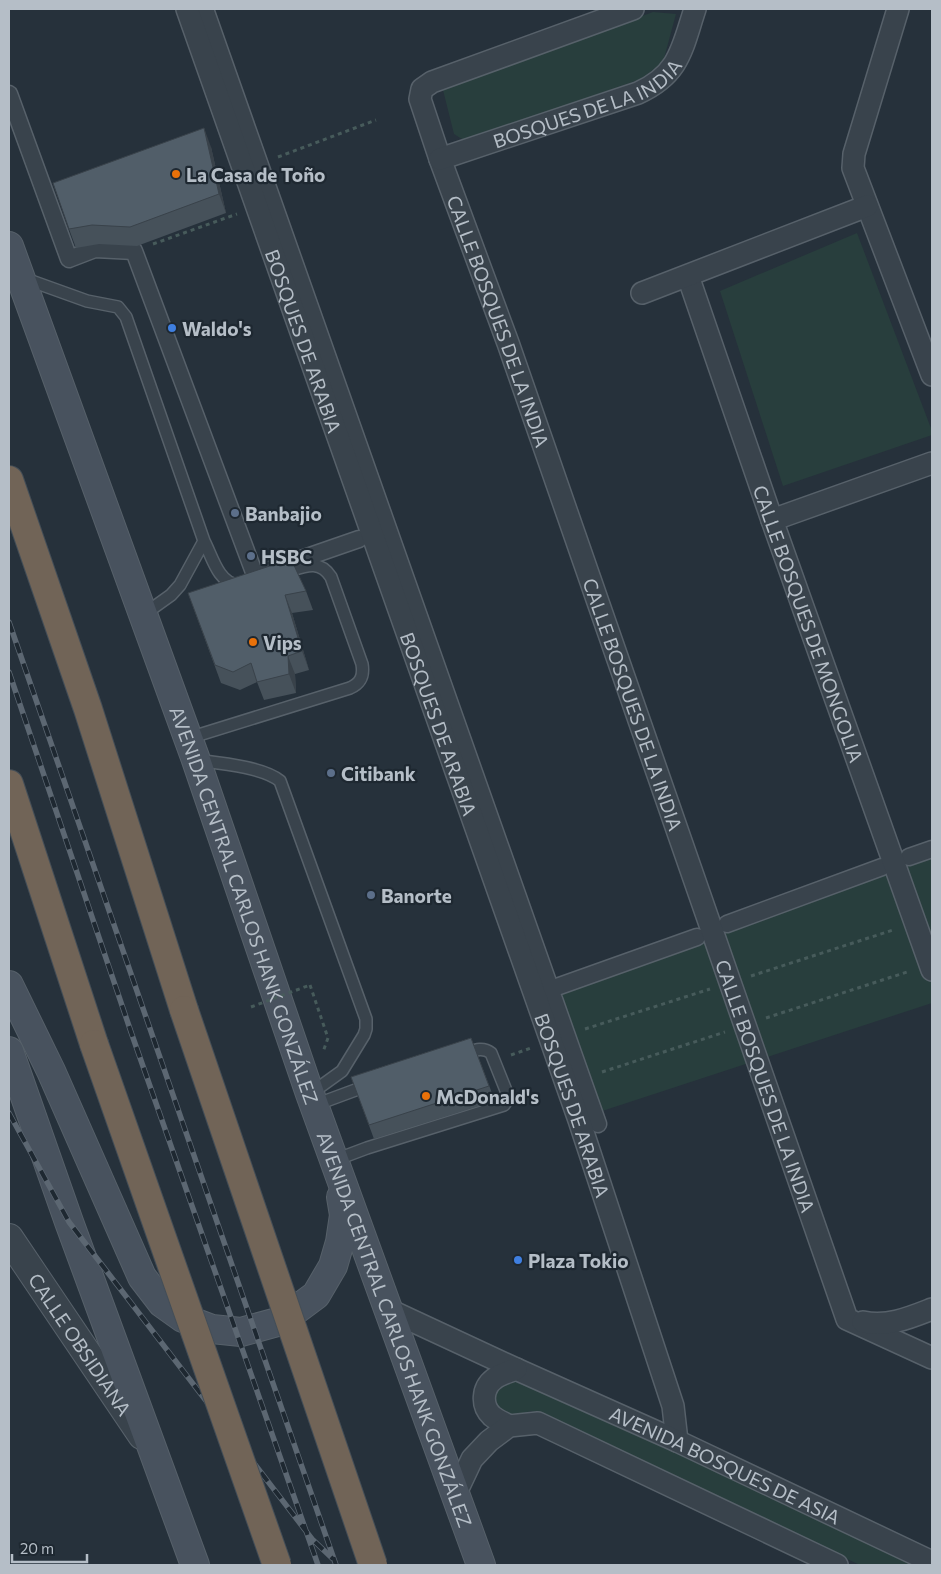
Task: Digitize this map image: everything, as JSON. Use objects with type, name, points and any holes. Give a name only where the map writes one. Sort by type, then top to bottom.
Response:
[{"type":"highway","points":[[9,480],[88,709],[184,1010],[373,1565]]},
{"type":"highway","points":[[9,784],[94,1044],[277,1565]]},
{"type":"main road","name":"AVENIDA CENTRAL CARLOS HANK GONZÁLEZ","points":[[9,246],[193,749],[312,1100],[481,1565]]},
{"type":"main road","points":[[9,985],[50,1071],[142,1277],[162,1303],[183,1318],[212,1329],[241,1332],[281,1321],[316,1295],[333,1266],[340,1242],[344,1214],[335,1160]]},
{"type":"main road","points":[[9,1051],[193,1565]]},
{"type":"street","name":"BOSQUES DE ARABIA","points":[[187,9],[579,1120],[673,1406],[677,1441]]},
{"type":"street","points":[[205,9],[598,1124]]},
{"type":"street","name":"CALLE BOSQUES DE LA INDIA","points":[[633,9],[432,82],[422,89],[420,99],[440,159],[518,371],[846,1319]]},
{"type":"street","name":"BOSQUES DE LA INDIA","points":[[440,159],[651,87],[662,80],[679,57],[695,9]]},
{"type":"street","points":[[898,9],[854,154],[853,168],[932,375]]},
{"type":"street","points":[[9,94],[69,259],[95,249],[134,251],[255,576],[359,539]]},
{"type":"street","points":[[642,293],[867,206]]},
{"type":"street","name":"CALLE BOSQUES DE MONGOLIA","points":[[688,276],[772,520],[932,970]]},
{"type":"street","points":[[772,520],[932,463]]},
{"type":"street","points":[[909,857],[932,848]]},
{"type":"street","points":[[728,924],[882,867]]},
{"type":"street","points":[[551,989],[697,937]]},
{"type":"street","name":"CALLE OBSIDIANA","points":[[9,1238],[152,1449]]},
{"type":"street","points":[[846,1319],[873,1324],[900,1322],[932,1308]]},
{"type":"street","name":"AVENIDA BOSQUES DE ASIA","points":[[389,1310],[516,1370],[677,1441],[932,1562]]},
{"type":"street","points":[[846,1319],[932,1358]]},
{"type":"street","points":[[509,1426],[492,1416],[487,1408],[484,1393],[488,1385],[495,1378],[516,1370]]},
{"type":"street","points":[[455,1495],[472,1459],[489,1441],[509,1426],[538,1423],[837,1565]]},
{"type":"lane","points":[[21,278],[87,300],[112,305],[123,311],[204,540],[225,580],[237,585],[315,565],[327,571],[334,586],[364,671],[357,685],[193,749]]},
{"type":"lane","points":[[143,615],[171,595],[180,585],[204,540]]},
{"type":"lane","points":[[193,749],[270,775],[280,781],[366,1019],[364,1035],[342,1071],[312,1100]]},
{"type":"lane","points":[[335,1160],[367,1148],[504,1105],[509,1098],[492,1053],[480,1048],[453,1057]]},
{"type":"lane","points":[[312,1100],[345,1093],[381,1081]]},
{"type":"path","points":[[260,164],[376,120]]},
{"type":"path","points":[[134,251],[244,211]]},
{"type":"path","points":[[251,1007],[310,985],[328,1038]]},
{"type":"green space","points":[[653,12],[676,14],[663,62],[641,79],[465,141],[454,134],[443,90]]},
{"type":"green space","points":[[857,233],[932,435],[783,486],[720,291]]},
{"type":"green space","points":[[932,849],[932,1003],[587,1116],[541,995]]},
{"type":"green space","points":[[508,1376],[525,1382],[920,1565],[860,1565],[531,1411],[505,1418],[491,1412],[495,1383]]},
{"type":"building","name":"La Casa de Toño","points":[[204,128],[219,194],[130,227],[92,225],[69,229],[53,183]]},
{"type":"building","name":"Vips","points":[[291,559],[306,591],[285,595],[302,651],[288,656],[289,674],[257,682],[251,663],[233,672],[215,665],[188,593]]},
{"type":"building","name":"McDonald's","points":[[471,1038],[489,1086],[369,1125],[351,1077]]},
{"type":"railway","points":[[9,622],[336,1565]]},
{"type":"railway","points":[[9,672],[131,1032],[318,1565]]},
{"type":"railway","points":[[9,1113],[69,1222],[312,1539],[333,1559]]},
{"type":"place","name":"La Casa de Toño","points":[[176,174]]},
{"type":"place","name":"Waldo's","points":[[172,328]]},
{"type":"place","name":"Banbajio","points":[[235,513]]},
{"type":"place","name":"HSBC","points":[[251,556]]},
{"type":"place","name":"Vips","points":[[253,642]]},
{"type":"place","name":"Citibank","points":[[331,773]]},
{"type":"place","name":"Banorte","points":[[371,895]]},
{"type":"place","name":"McDonald's","points":[[426,1096]]},
{"type":"place","name":"Plaza Tokio","points":[[518,1260]]}]
